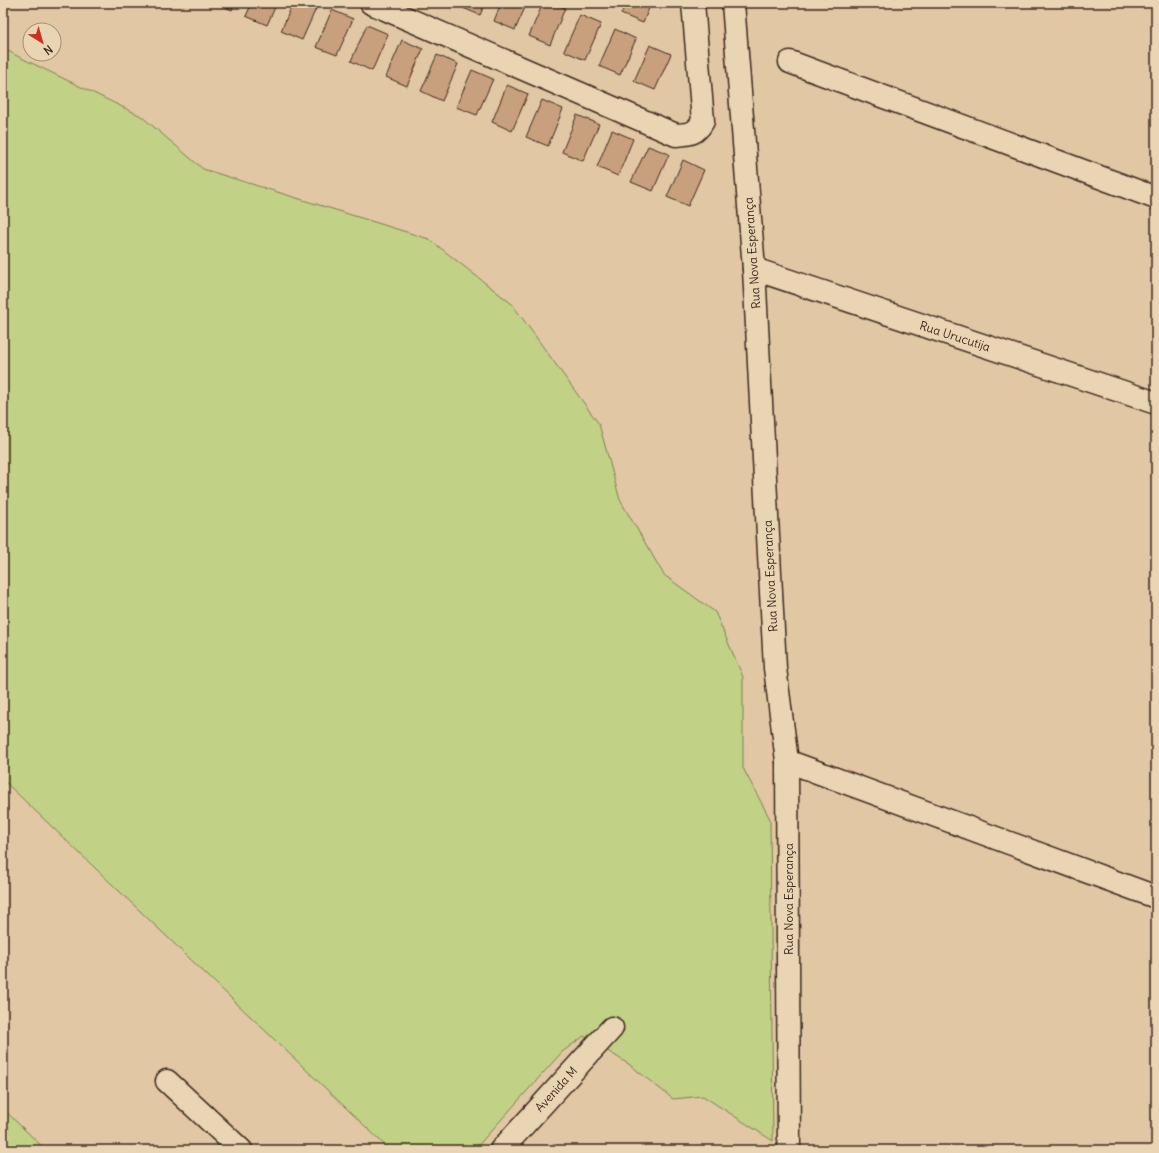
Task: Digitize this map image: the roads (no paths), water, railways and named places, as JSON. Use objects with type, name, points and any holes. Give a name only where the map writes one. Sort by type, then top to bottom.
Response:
[{"type":"street","points":[[371,3],[676,135],[688,134],[698,129],[703,121],[692,3]]},
{"type":"street","name":"Rua Nova Esperança","points":[[733,3],[754,269],[775,668],[787,761],[789,1150]]},
{"type":"street","points":[[790,62],[1156,198]]},
{"type":"street","name":"Rua Urucutija","points":[[754,269],[1156,403]]},
{"type":"street","points":[[787,761],[1156,897]]},
{"type":"street","name":"Avenida M","points":[[501,1150],[612,1028]]},
{"type":"street","points":[[167,1081],[241,1150]]}]
